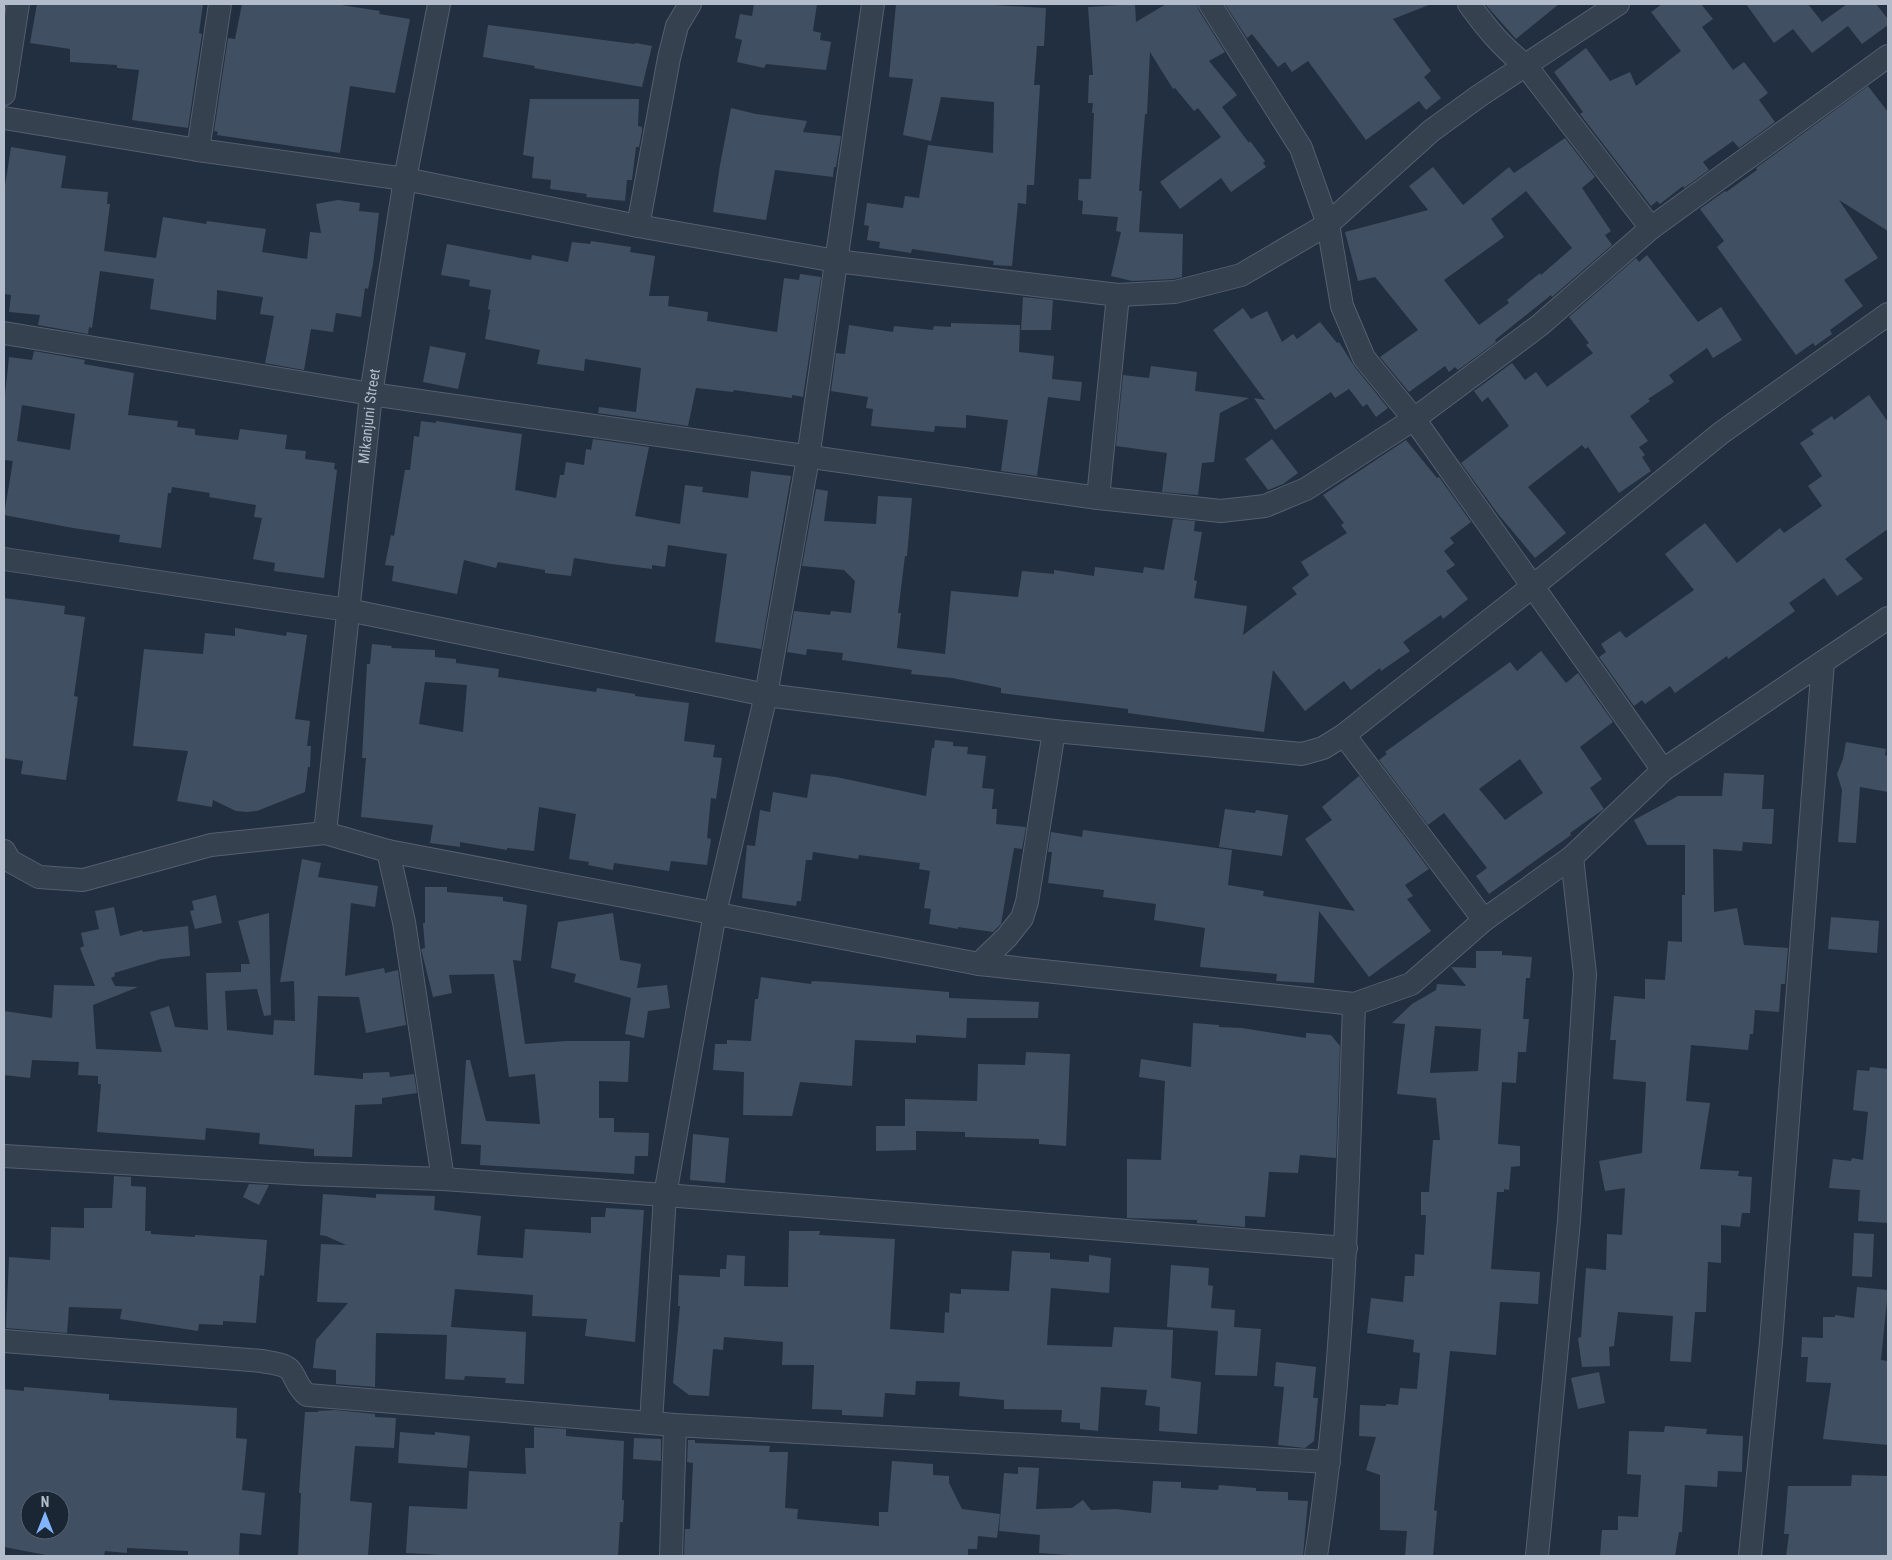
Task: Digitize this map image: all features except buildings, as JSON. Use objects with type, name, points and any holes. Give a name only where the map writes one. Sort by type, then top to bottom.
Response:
[{"type":"street","points":[[4,94],[18,4]]},
{"type":"street","points":[[198,150],[220,4]]},
{"type":"street","name":"Mikanjuni Street","points":[[325,833],[371,394],[404,179],[439,4]]},
{"type":"street","points":[[638,226],[669,58],[677,26],[690,4]]},
{"type":"street","points":[[650,1423],[665,1195],[715,912],[766,695],[808,458],[873,4]]},
{"type":"street","points":[[1210,4],[1301,148],[1328,224],[1342,306],[1364,358],[1414,419],[1663,770]]},
{"type":"street","points":[[1469,4],[1488,31],[1506,50],[1526,66],[1650,228]]},
{"type":"street","points":[[4,118],[198,150],[404,179],[638,226],[836,261],[1118,295],[1175,292],[1242,275],[1328,224],[1431,131],[1479,96],[1618,4]]},
{"type":"street","points":[[4,333],[371,394],[1098,498],[1222,511],[1265,506],[1306,489],[1414,419],[1540,325],[1650,228],[1888,56]]},
{"type":"street","points":[[1098,498],[1118,295]]},
{"type":"street","points":[[4,559],[348,610],[766,695],[1054,731],[1302,754],[1323,748],[1344,735],[1532,587],[1721,433],[1888,314]]},
{"type":"street","points":[[4,851],[10,861],[39,877],[83,880],[211,845],[325,833],[388,851],[979,964],[1354,1004],[1411,984],[1484,920],[1572,857],[1663,770],[1888,618]]},
{"type":"street","points":[[1750,1556],[1771,1342],[1823,662]]},
{"type":"street","points":[[979,964],[1007,937],[1022,918],[1027,902],[1054,731]]},
{"type":"street","points":[[1344,735],[1484,920]]},
{"type":"street","points":[[388,851],[404,922],[443,1179]]},
{"type":"street","points":[[1537,1556],[1569,1221],[1585,974],[1572,857]]},
{"type":"street","points":[[1316,1556],[1329,1462],[1346,1248],[1354,1004]]},
{"type":"street","points":[[4,1156],[306,1174],[443,1179],[1346,1248]]},
{"type":"street","points":[[4,1341],[262,1361],[283,1365],[290,1370],[300,1389],[307,1395],[674,1425],[1329,1462]]},
{"type":"street","points":[[671,1556],[674,1425]]}]
